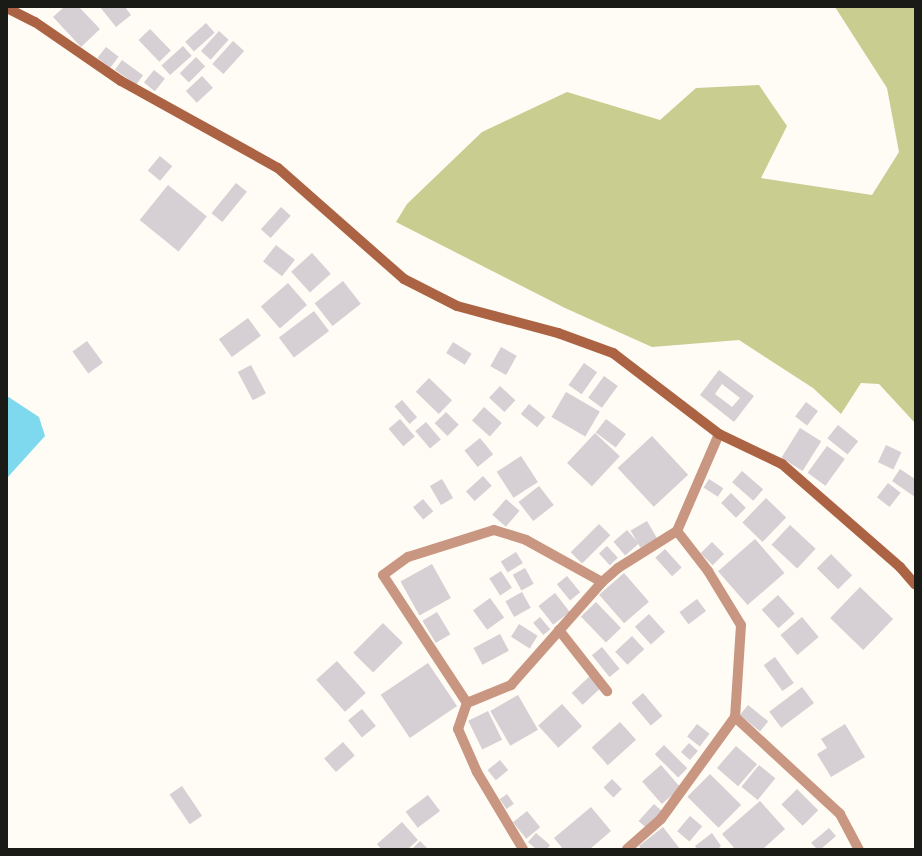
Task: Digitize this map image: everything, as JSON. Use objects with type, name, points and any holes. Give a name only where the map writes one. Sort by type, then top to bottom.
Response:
[{"type":"street","points":[[7,8],[35,22],[121,81],[278,168],[404,278],[457,306],[558,333],[613,353],[719,434],[782,464],[900,567],[915,584]]},
{"type":"street","points":[[523,849],[477,772],[458,729],[467,704],[511,685],[602,582],[618,568],[677,530],[719,434]]},
{"type":"street","points":[[467,704],[383,575],[408,557],[494,530],[526,540],[602,582]]},
{"type":"street","points":[[627,849],[661,819],[735,717],[741,625],[708,570],[677,530]]},
{"type":"street","points":[[559,630],[607,691]]},
{"type":"street","points":[[735,717],[840,814],[859,849]]},
{"type":"green space","points":[[835,7],[915,7],[915,423],[879,384],[861,383],[841,414],[813,388],[739,340],[652,347],[565,308],[396,222],[407,204],[482,132],[567,92],[660,120],[696,88],[759,85],[787,126],[761,178],[872,195],[899,152],[887,88]]},
{"type":"water","points":[[7,396],[39,417],[45,436],[7,478]]},
{"type":"building","points":[[64,7],[79,7],[100,29],[81,47],[53,17]]},
{"type":"building","points":[[100,7],[125,7],[131,15],[116,27]]},
{"type":"building","points":[[206,23],[215,33],[194,51],[185,42]]},
{"type":"building","points":[[150,29],[171,51],[159,62],[138,40]]},
{"type":"building","points":[[219,31],[229,40],[211,60],[201,51]]},
{"type":"building","points":[[233,41],[244,51],[223,74],[212,64]]},
{"type":"building","points":[[183,46],[192,56],[170,75],[161,65]]},
{"type":"building","points":[[106,47],[119,57],[110,68],[97,58]]},
{"type":"building","points":[[196,57],[205,66],[189,82],[180,73]]},
{"type":"building","points":[[122,60],[143,75],[136,85],[115,70]]},
{"type":"building","points":[[154,70],[165,79],[155,91],[144,82]]},
{"type":"building","points":[[202,76],[213,88],[197,103],[186,91]]},
{"type":"building","points":[[160,156],[172,166],[160,181],[148,171]]},
{"type":"building","points":[[236,183],[247,192],[222,222],[211,213]]},
{"type":"building","points":[[168,185],[207,216],[179,251],[140,220]]},
{"type":"building","points":[[281,207],[291,216],[271,238],[261,229]]},
{"type":"building","points":[[276,245],[295,260],[282,276],[263,262]]},
{"type":"building","points":[[312,253],[331,274],[310,293],[291,272]]},
{"type":"building","points":[[343,281],[361,304],[332,326],[315,303]]},
{"type":"building","points":[[288,283],[307,305],[280,329],[261,307]]},
{"type":"building","points":[[314,311],[329,331],[294,357],[279,337]]},
{"type":"building","points":[[248,318],[261,336],[232,357],[219,339]]},
{"type":"building","points":[[87,341],[103,363],[88,373],[72,352]]},
{"type":"building","points":[[453,342],[472,354],[465,365],[446,353]]},
{"type":"building","points":[[501,347],[517,356],[506,375],[490,366]]},
{"type":"building","points":[[584,363],[597,372],[582,394],[569,385]]},
{"type":"building","points":[[251,365],[266,393],[253,400],[238,372]]},
{"type":"building","points":[[719,370],[754,396],[734,422],[700,395]],"holes":[[[722,384],[740,398],[732,407],[715,394]]]},
{"type":"building","points":[[604,376],[618,386],[602,408],[588,398]]},
{"type":"building","points":[[429,378],[452,400],[439,414],[416,392]]},
{"type":"building","points":[[500,386],[515,400],[504,412],[489,398]]},
{"type":"building","points":[[566,392],[600,412],[585,437],[552,417]]},
{"type":"building","points":[[402,400],[417,417],[410,424],[394,407]]},
{"type":"building","points":[[806,402],[818,411],[807,425],[795,416]]},
{"type":"building","points":[[529,404],[545,417],[537,427],[521,414]]},
{"type":"building","points":[[484,407],[502,423],[490,436],[472,420]]},
{"type":"building","points":[[446,412],[459,425],[447,436],[435,423]]},
{"type":"building","points":[[400,419],[415,437],[403,446],[389,429]]},
{"type":"building","points":[[606,419],[626,434],[616,448],[596,433]]},
{"type":"building","points":[[426,422],[441,440],[430,449],[415,431]]},
{"type":"building","points":[[838,425],[858,441],[848,455],[827,438]]},
{"type":"building","points":[[800,428],[821,441],[803,471],[781,458]]},
{"type":"building","points":[[595,433],[620,456],[592,486],[567,463]]},
{"type":"building","points":[[652,436],[688,475],[654,507],[618,468]]},
{"type":"building","points":[[480,438],[493,454],[478,467],[464,451]]},
{"type":"building","points":[[886,445],[901,452],[893,469],[878,462]]},
{"type":"building","points":[[827,446],[845,459],[825,486],[808,473]]},
{"type":"building","points":[[521,456],[538,482],[514,498],[497,472]]},
{"type":"building","points":[[900,469],[915,479],[915,497],[892,481]]},
{"type":"building","points":[[742,471],[763,489],[753,501],[732,482]]},
{"type":"building","points":[[483,476],[492,486],[475,501],[466,491]]},
{"type":"building","points":[[442,479],[453,498],[441,505],[430,486]]},
{"type":"building","points":[[709,479],[723,488],[718,497],[704,487]]},
{"type":"building","points":[[888,483],[901,493],[890,507],[877,497]]},
{"type":"building","points":[[539,486],[554,505],[533,521],[519,502]]},
{"type":"building","points":[[731,493],[746,508],[736,518],[721,503]]},
{"type":"building","points":[[766,498],[786,517],[763,542],[742,522]]},
{"type":"building","points":[[423,499],[433,511],[423,520],[413,507]]},
{"type":"building","points":[[506,499],[520,511],[506,527],[492,515]]},
{"type":"building","points":[[647,521],[657,538],[641,548],[631,530]]},
{"type":"building","points":[[599,524],[610,535],[582,564],[571,552]]},
{"type":"building","points":[[790,525],[816,549],[797,569],[772,545]]},
{"type":"building","points":[[627,530],[639,544],[625,555],[613,542]]},
{"type":"building","points":[[755,539],[785,573],[748,605],[718,571]]},
{"type":"building","points":[[712,542],[724,554],[713,565],[701,553]]},
{"type":"building","points":[[607,546],[618,558],[610,565],[599,554]]},
{"type":"building","points":[[665,549],[682,568],[672,576],[655,558]]},
{"type":"building","points":[[516,552],[523,563],[508,573],[501,562]]},
{"type":"building","points":[[831,554],[852,575],[838,589],[817,568]]},
{"type":"building","points":[[432,564],[451,598],[419,616],[401,581]]},
{"type":"building","points":[[525,568],[534,584],[521,591],[513,575]]},
{"type":"building","points":[[501,571],[512,588],[500,595],[489,579]]},
{"type":"building","points":[[624,573],[649,602],[624,623],[599,595]]},
{"type":"building","points":[[567,576],[580,592],[570,601],[557,584]]},
{"type":"building","points":[[860,587],[893,619],[863,650],[830,618]]},
{"type":"building","points":[[522,592],[531,608],[514,617],[505,601]]},
{"type":"building","points":[[555,593],[570,612],[553,625],[538,606]]},
{"type":"building","points":[[778,595],[795,614],[778,628],[762,610]]},
{"type":"building","points":[[490,598],[504,617],[487,630],[473,610]]},
{"type":"building","points":[[697,599],[706,611],[688,624],[679,612]]},
{"type":"building","points":[[596,602],[621,628],[606,642],[581,617]]},
{"type":"building","points":[[437,612],[450,634],[436,643],[422,621]]},
{"type":"building","points":[[649,614],[665,632],[651,645],[635,627]]},
{"type":"building","points":[[540,617],[550,629],[543,635],[533,623]]},
{"type":"building","points":[[802,617],[819,637],[797,655],[781,635]]},
{"type":"building","points":[[383,623],[403,643],[373,672],[353,653]]},
{"type":"building","points":[[519,624],[538,636],[530,648],[511,637]]},
{"type":"building","points":[[500,634],[509,651],[482,665],[474,648]]},
{"type":"building","points":[[632,636],[644,649],[627,665],[615,652]]},
{"type":"building","points":[[602,647],[620,669],[610,677],[592,655]]},
{"type":"building","points":[[775,657],[794,683],[782,691],[764,665]]},
{"type":"building","points":[[337,661],[366,693],[345,712],[316,680]]},
{"type":"building","points":[[428,663],[457,706],[410,738],[381,695]]},
{"type":"building","points":[[590,676],[601,688],[583,705],[572,693]]},
{"type":"building","points":[[802,687],[814,703],[781,728],[769,712]]},
{"type":"building","points":[[643,693],[662,716],[651,726],[632,703]]},
{"type":"building","points":[[518,695],[538,730],[510,746],[490,711]]},
{"type":"building","points":[[562,704],[582,726],[558,748],[538,725]]},
{"type":"building","points":[[748,705],[768,721],[760,731],[740,715]]},
{"type":"building","points":[[362,709],[376,726],[362,737],[348,720]]},
{"type":"building","points":[[488,711],[502,740],[482,749],[468,721]]},
{"type":"building","points":[[620,722],[636,740],[608,765],[592,747]]},
{"type":"building","points":[[697,724],[710,734],[700,746],[687,737]]},
{"type":"building","points":[[845,724],[865,757],[831,777],[817,754],[827,748],[821,739]]},
{"type":"building","points":[[343,742],[355,756],[336,772],[324,758]]},
{"type":"building","points":[[689,743],[698,751],[690,760],[681,752]]},
{"type":"building","points":[[664,745],[687,768],[678,778],[655,754]]},
{"type":"building","points":[[736,746],[757,764],[738,786],[717,768]]},
{"type":"building","points":[[500,760],[508,770],[496,780],[488,770]]},
{"type":"building","points":[[661,765],[681,788],[662,804],[642,781]]},
{"type":"building","points":[[759,765],[775,778],[758,800],[741,787]]},
{"type":"building","points":[[710,774],[741,805],[718,828],[687,797]]},
{"type":"building","points":[[612,779],[622,789],[613,797],[604,787]]},
{"type":"building","points":[[182,786],[202,816],[190,824],[170,794]]},
{"type":"building","points":[[797,789],[818,810],[803,826],[781,805]]},
{"type":"building","points":[[507,794],[514,804],[507,809],[500,799]]},
{"type":"building","points":[[428,795],[440,811],[418,828],[406,812]]},
{"type":"building","points":[[760,801],[785,829],[763,849],[735,849],[722,834]]},
{"type":"building","points":[[654,804],[663,812],[648,829],[639,821]]},
{"type":"building","points":[[591,807],[611,831],[590,849],[563,849],[554,838]]},
{"type":"building","points":[[527,811],[540,827],[526,839],[513,822]]},
{"type":"building","points":[[690,816],[702,826],[689,842],[677,831]]},
{"type":"building","points":[[402,822],[418,840],[408,849],[381,849],[377,844]]},
{"type":"building","points":[[663,827],[680,849],[641,849],[639,846]]},
{"type":"building","points":[[829,828],[836,836],[821,849],[817,849],[811,843]]},
{"type":"building","points":[[536,833],[550,845],[547,849],[536,849],[528,842]]},
{"type":"building","points":[[712,833],[721,846],[718,849],[697,849],[695,846]]},
{"type":"building","points":[[420,841],[428,849],[412,849]]}]
